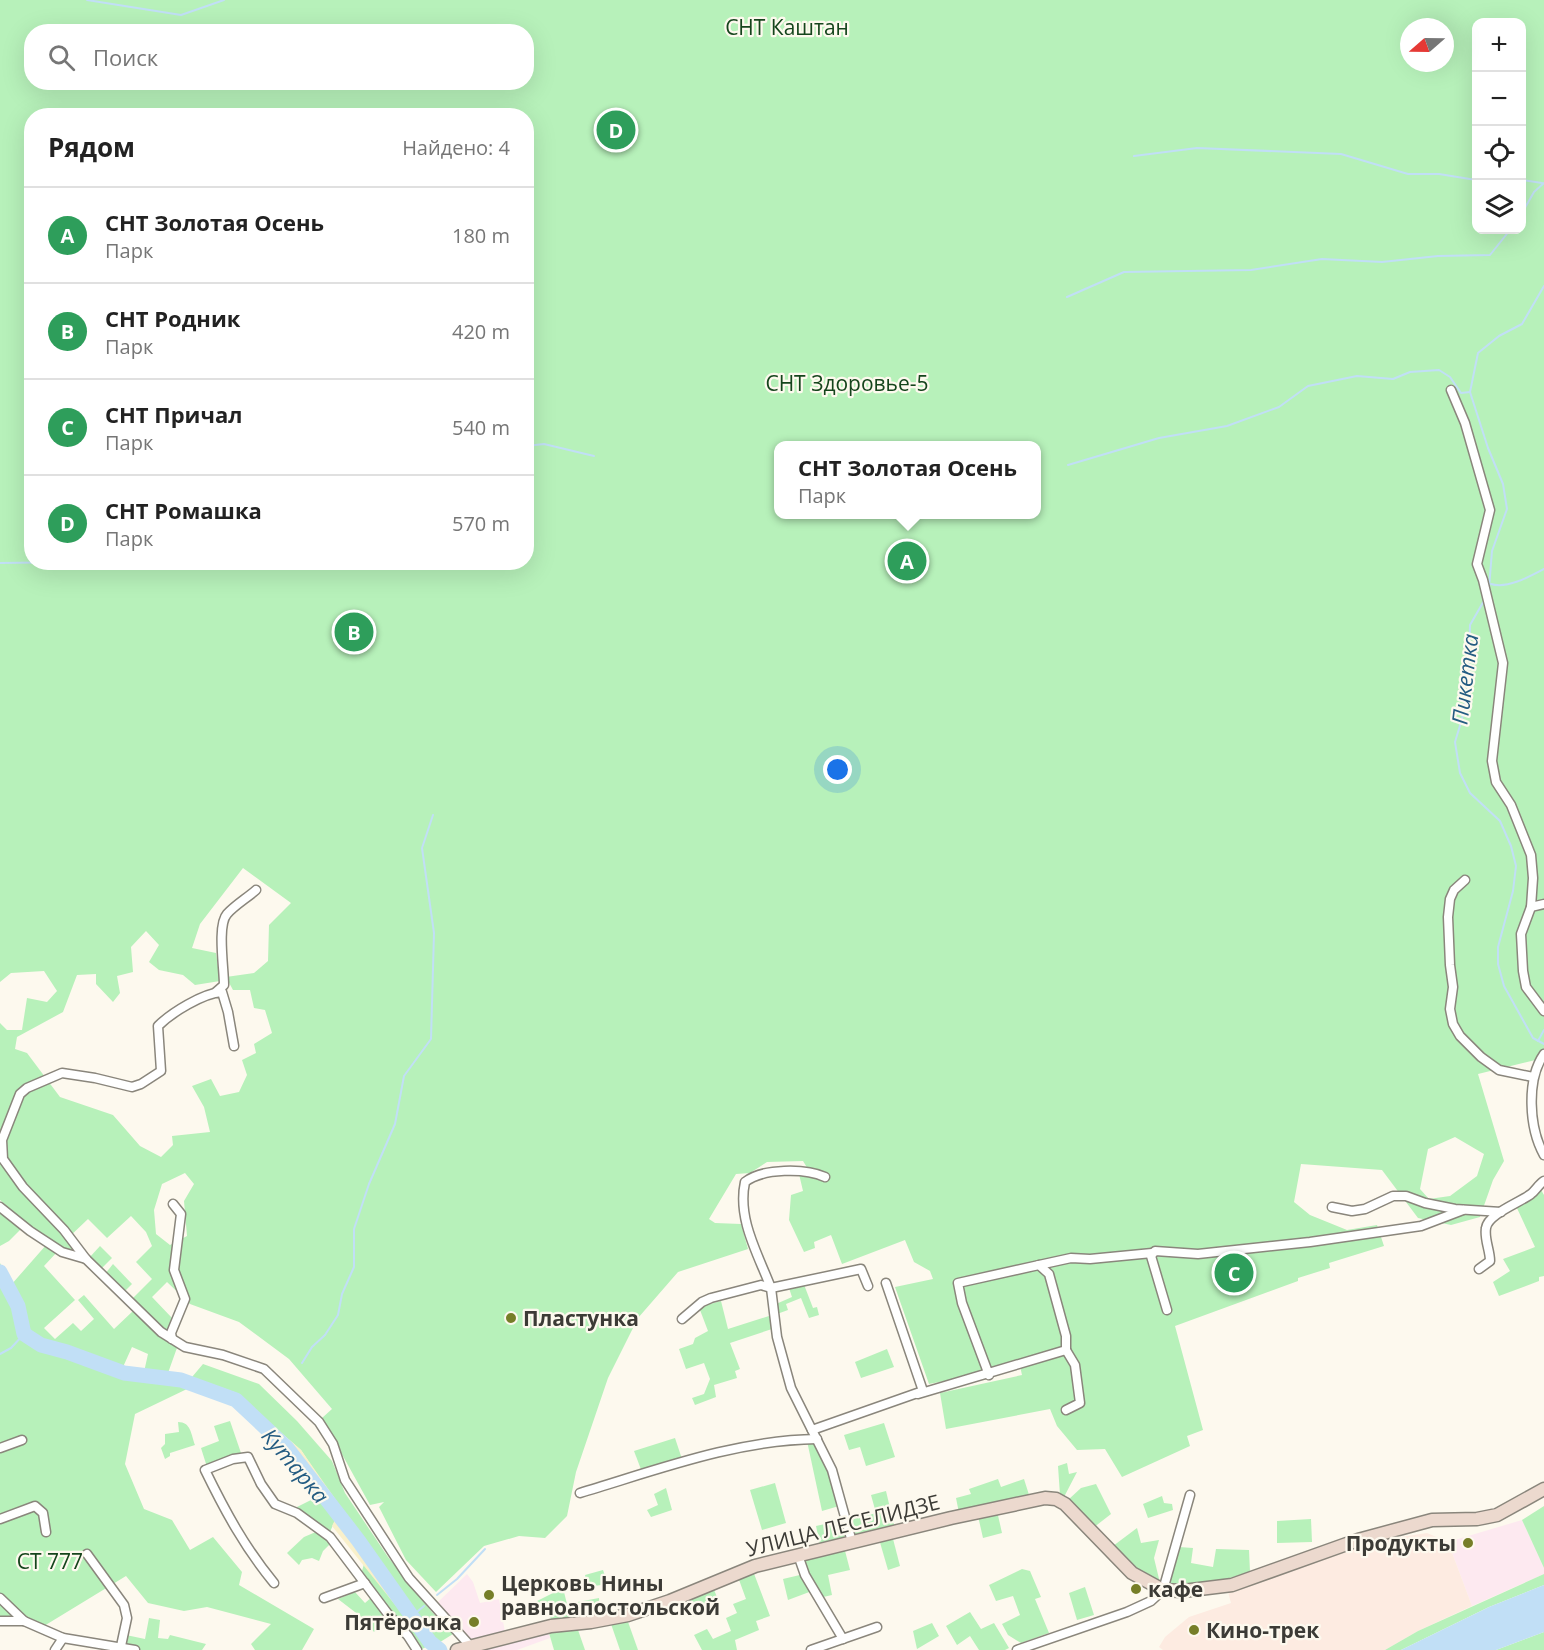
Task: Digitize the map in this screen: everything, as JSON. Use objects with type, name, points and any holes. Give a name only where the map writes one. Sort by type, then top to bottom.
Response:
[{"type":"street","points":[[1451,390],[1465,423],[1490,510],[1477,564],[1503,663],[1492,761],[1496,782],[1511,805],[1531,855],[1533,878],[1531,907],[1521,934],[1523,971],[1526,987],[1544,1011]]},
{"type":"street","points":[[1465,880],[1454,890],[1450,899],[1449,946],[1454,987],[1450,1009],[1453,1024],[1460,1036],[1481,1057],[1499,1070],[1533,1077]]},
{"type":"street","points":[[216,992],[224,984],[220,930],[225,915],[256,890]]},
{"type":"street","points":[[1531,907],[1544,904]]},
{"type":"street","points":[[216,992],[222,992],[225,997],[234,1046]]},
{"type":"street","name":"УЛИЦА ЛЕСЕЛИДЗЕ","points":[[216,992],[183,1008],[158,1026],[161,1071],[141,1084],[132,1087],[62,1073],[27,1088],[20,1094],[2,1140],[3,1159],[23,1187],[64,1230],[86,1259],[161,1332],[185,1347],[224,1355],[264,1369],[319,1422],[333,1444],[345,1480],[410,1578],[466,1648],[551,1626],[628,1615],[754,1566],[951,1518],[1045,1498],[1056,1499],[1065,1504],[1132,1573],[1163,1590],[1196,1590],[1232,1585],[1384,1532],[1432,1520],[1477,1519],[1497,1515],[1544,1489]]},
{"type":"street","points":[[1542,1057],[1533,1077],[1533,1123],[1537,1143],[1544,1155]]},
{"type":"street","points":[[825,1177],[805,1170],[751,1178],[745,1182],[742,1197],[744,1218],[771,1288],[777,1337],[791,1388],[832,1470],[852,1542]]},
{"type":"street","points":[[1479,1269],[1490,1261],[1490,1249],[1485,1236],[1486,1225],[1492,1217],[1531,1194],[1544,1180]]},
{"type":"street","points":[[1332,1207],[1352,1211],[1365,1209],[1393,1196],[1406,1196],[1425,1203],[1463,1210],[1501,1212]]},
{"type":"street","points":[[172,1339],[171,1333],[185,1299],[174,1270],[181,1214],[174,1204]]},
{"type":"street","name":"УЛИЦА ЛЕСЕЛИДЗЕ","points":[[0,1207],[30,1231],[62,1252],[86,1259]]},
{"type":"street","points":[[988,1374],[962,1303],[958,1283],[1071,1258],[1090,1259],[1152,1253],[1158,1250],[1198,1254],[1310,1242],[1421,1226],[1463,1210]]},
{"type":"street","points":[[1152,1253],[1167,1310]]},
{"type":"street","points":[[1039,1265],[1050,1274],[1066,1336],[1066,1350],[1075,1365],[1080,1403],[1066,1410]]},
{"type":"street","points":[[682,1319],[702,1302],[711,1298],[761,1285],[771,1288],[861,1269],[868,1286]]},
{"type":"street","points":[[886,1283],[923,1390],[918,1394]]},
{"type":"street","points":[[812,1430],[918,1394],[1066,1350]]},
{"type":"street","points":[[580,1493],[720,1452],[783,1440],[817,1439]]},
{"type":"street","points":[[0,1448],[22,1440]]},
{"type":"street","points":[[274,1583],[254,1560],[239,1536],[205,1470],[233,1459],[248,1457],[261,1484],[275,1504],[297,1513],[330,1537],[417,1650]]},
{"type":"street","points":[[1017,1650],[1127,1612],[1151,1601],[1163,1590],[1190,1495]]},
{"type":"street","points":[[0,1519],[35,1506],[43,1514],[46,1532]]},
{"type":"street","points":[[87,1554],[124,1605],[127,1618],[121,1646]]},
{"type":"street","points":[[798,1555],[805,1575],[843,1639]]},
{"type":"street","points":[[324,1598],[365,1583]]},
{"type":"street","points":[[0,1598],[24,1620],[63,1638],[135,1650]]},
{"type":"street","points":[[0,1621],[24,1620]]},
{"type":"street","points":[[811,1650],[877,1627]]},
{"type":"street","points":[[56,1650],[63,1638]]},
{"type":"shaded area","points":[[1522,1520],[1544,1568],[1544,1574],[1472,1606],[1448,1542]]},
{"type":"shaded area","points":[[1427,1533],[1448,1542],[1472,1606],[1418,1631],[1385,1650],[1163,1650],[1159,1647],[1165,1637],[1189,1617],[1231,1603],[1228,1592],[1381,1540]]},
{"type":"shaded area","points":[[467,1574],[473,1582],[480,1603],[499,1599],[505,1632],[549,1633],[550,1638],[517,1650],[478,1650],[436,1604]]},
{"type":"green space","points":[[0,0],[1544,0],[1544,1058],[1478,1074],[1504,1161],[1493,1180],[1480,1217],[1451,1225],[1418,1218],[1382,1170],[1301,1164],[1294,1202],[1310,1215],[1347,1230],[1377,1225],[1384,1246],[1329,1263],[1330,1268],[1298,1278],[1298,1281],[1175,1326],[1203,1430],[1187,1436],[1190,1446],[1122,1477],[1105,1449],[1077,1450],[1057,1426],[1050,1409],[946,1429],[940,1393],[1022,1375],[1020,1366],[929,1384],[895,1287],[933,1279],[930,1271],[914,1262],[905,1240],[842,1264],[831,1235],[814,1242],[815,1248],[804,1252],[789,1220],[791,1195],[803,1191],[799,1174],[811,1174],[803,1161],[767,1162],[750,1173],[736,1174],[709,1219],[715,1223],[741,1224],[748,1249],[678,1272],[638,1318],[608,1378],[576,1472],[567,1516],[545,1538],[519,1536],[484,1546],[436,1592],[406,1560],[379,1507],[384,1502],[370,1505],[322,1418],[332,1409],[289,1359],[239,1322],[190,1304],[167,1282],[152,1297],[173,1319],[167,1331],[131,1300],[152,1279],[136,1262],[152,1246],[146,1232],[131,1216],[107,1238],[88,1219],[67,1239],[79,1254],[64,1250],[31,1227],[0,1200],[0,1023],[7,1030],[22,1030],[27,998],[47,1002],[57,991],[44,971],[11,973],[0,982]],"holes":[[[243,868],[291,903],[269,925],[268,961],[254,973],[226,977],[233,990],[250,990],[254,1008],[265,1010],[272,1033],[254,1044],[256,1053],[242,1060],[247,1075],[239,1092],[220,1096],[211,1079],[192,1086],[204,1107],[210,1132],[172,1136],[173,1145],[161,1157],[140,1146],[113,1115],[60,1097],[27,1053],[15,1049],[17,1037],[63,1012],[77,975],[96,974],[96,984],[113,1002],[120,993],[117,976],[133,972],[131,947],[146,931],[159,945],[149,962],[159,970],[183,975],[195,985],[220,981],[216,953],[192,948],[200,924]],[[1455,1137],[1484,1154],[1477,1176],[1450,1196],[1429,1199],[1420,1189],[1428,1149]],[[185,1173],[194,1184],[184,1201],[187,1236],[170,1245],[156,1234],[154,1210],[162,1184]]]},
{"type":"green space","points":[[1541,1190],[1544,1195],[1544,1276],[1539,1277],[1539,1281],[1499,1296],[1493,1282],[1510,1271],[1503,1259],[1535,1247],[1516,1206]]},
{"type":"green space","points":[[0,1212],[22,1228],[9,1241],[0,1246]]},
{"type":"green space","name":"СТ 777","points":[[47,1244],[58,1251],[44,1266],[75,1300],[44,1328],[55,1339],[73,1323],[81,1331],[94,1319],[78,1300],[84,1295],[114,1329],[133,1311],[161,1336],[178,1345],[168,1373],[144,1372],[148,1354],[132,1347],[123,1367],[130,1371],[136,1379],[183,1384],[187,1389],[135,1414],[125,1464],[144,1509],[172,1520],[190,1550],[213,1537],[242,1572],[239,1585],[314,1629],[302,1650],[255,1650],[251,1644],[271,1624],[207,1607],[184,1611],[148,1603],[126,1576],[44,1626],[31,1620],[0,1617],[0,1263],[11,1285]]},
{"type":"green space","points":[[100,1246],[112,1258],[100,1270],[89,1258]]},
{"type":"green space","points":[[113,1264],[132,1284],[124,1292],[105,1274]]},
{"type":"green space","points":[[803,1282],[813,1308],[817,1307],[819,1315],[809,1318],[801,1298],[786,1304],[788,1310],[777,1314],[776,1304],[792,1297],[788,1285]]},
{"type":"green space","points":[[721,1301],[728,1329],[769,1316],[772,1329],[730,1343],[740,1369],[735,1371],[737,1378],[714,1385],[716,1397],[695,1405],[692,1398],[704,1394],[710,1379],[704,1363],[686,1369],[679,1349],[693,1344],[695,1338],[708,1331],[700,1310],[706,1305]]},
{"type":"green space","points":[[887,1349],[894,1367],[861,1378],[855,1362]]},
{"type":"green space","points":[[203,1364],[259,1384],[297,1421],[332,1461],[345,1493],[388,1557],[432,1612],[453,1634],[437,1644],[301,1450],[234,1392],[192,1377]]},
{"type":"green space","points":[[230,1421],[241,1453],[207,1467],[201,1448],[219,1441],[214,1426]]},
{"type":"green space","points":[[178,1422],[188,1426],[195,1445],[170,1453],[170,1456],[165,1459],[161,1448],[165,1444],[165,1434],[179,1432]]},
{"type":"green space","points":[[884,1423],[895,1457],[866,1466],[860,1447],[849,1450],[844,1435]]},
{"type":"green space","points":[[675,1438],[682,1459],[642,1472],[634,1451]]},
{"type":"green space","points":[[807,1441],[815,1441],[829,1472],[839,1506],[822,1511]]},
{"type":"green space","points":[[1067,1463],[1069,1474],[1077,1472],[1064,1497],[1060,1495],[1058,1466]]},
{"type":"green space","points":[[998,1479],[1001,1487],[1024,1479],[1030,1498],[959,1513],[956,1498],[971,1494],[969,1489]]},
{"type":"green space","points":[[775,1483],[786,1523],[762,1530],[750,1490]]},
{"type":"green space","points":[[1096,1484],[1111,1514],[1093,1528],[1068,1500],[1081,1488]]},
{"type":"green space","points":[[666,1488],[672,1510],[651,1517],[647,1510],[658,1505],[654,1494]]},
{"type":"green space","points":[[886,1491],[895,1529],[855,1538],[850,1520],[876,1513],[871,1495]]},
{"type":"green space","points":[[319,1496],[336,1518],[330,1532],[295,1508]]},
{"type":"green space","points":[[1162,1496],[1164,1503],[1172,1504],[1173,1510],[1148,1518],[1143,1504]]},
{"type":"green space","points":[[1544,1506],[1544,1568],[1522,1520]]},
{"type":"green space","points":[[997,1511],[1002,1533],[983,1538],[978,1516]]},
{"type":"green space","points":[[1311,1519],[1312,1542],[1277,1543],[1277,1521]]},
{"type":"green space","points":[[843,1520],[846,1532],[843,1539],[820,1545],[816,1526]]},
{"type":"green space","points":[[1137,1528],[1141,1543],[1159,1540],[1154,1558],[1160,1583],[1133,1569],[1113,1546]]},
{"type":"green space","points":[[318,1531],[332,1542],[323,1551],[319,1561],[312,1558],[302,1560],[299,1565],[287,1553],[304,1537]]},
{"type":"green space","points":[[892,1535],[900,1566],[888,1570],[879,1539]]},
{"type":"green space","points":[[844,1547],[850,1570],[828,1575],[832,1595],[819,1598],[801,1557]]},
{"type":"green space","points":[[1179,1547],[1193,1548],[1191,1563],[1213,1567],[1216,1549],[1249,1550],[1250,1572],[1216,1582],[1168,1586]]},
{"type":"green space","points":[[364,1564],[428,1646],[420,1650],[362,1571]]},
{"type":"green space","points":[[1022,1569],[1030,1571],[1041,1597],[1035,1599],[1049,1633],[1021,1643],[1008,1635],[1002,1624],[1020,1615],[1013,1596],[996,1601],[989,1585]]},
{"type":"green space","points":[[603,1570],[608,1584],[587,1587],[585,1575]]},
{"type":"green space","points":[[753,1571],[770,1616],[756,1621],[759,1630],[735,1640],[737,1650],[702,1650],[694,1635],[707,1629],[713,1639],[731,1631],[726,1618],[737,1613],[733,1604],[746,1599],[738,1577]]},
{"type":"green space","points":[[804,1574],[812,1591],[788,1600],[783,1579]]},
{"type":"green space","points":[[1544,1574],[1544,1585],[1489,1607],[1401,1650],[1385,1650],[1418,1631]]},
{"type":"green space","points":[[713,1587],[720,1605],[692,1617],[684,1599]]},
{"type":"green space","points":[[1085,1587],[1094,1615],[1077,1620],[1069,1593]]},
{"type":"green space","points":[[563,1588],[567,1604],[599,1598],[600,1616],[554,1622],[537,1601]]},
{"type":"green space","points":[[355,1592],[365,1603],[373,1596],[388,1617],[374,1632],[364,1619],[338,1599]]},
{"type":"green space","points":[[970,1612],[981,1629],[994,1623],[1009,1648],[979,1650],[970,1636],[957,1645],[946,1626]]},
{"type":"green space","points":[[149,1618],[160,1620],[158,1638],[168,1639],[170,1635],[206,1644],[202,1650],[140,1650],[123,1645],[126,1635],[145,1639]]},
{"type":"green space","points":[[627,1619],[638,1650],[620,1650],[611,1624]]},
{"type":"green space","points":[[932,1623],[939,1636],[917,1649],[913,1631]]},
{"type":"green space","points":[[578,1630],[585,1650],[554,1650],[549,1633]]},
{"type":"green space","points":[[1544,1632],[1544,1650],[1496,1650]]},
{"type":"sand","points":[[130,1371],[192,1377],[234,1392],[301,1450],[431,1636],[445,1650],[432,1650],[428,1646],[332,1526],[336,1518],[285,1450],[232,1403],[187,1389],[183,1384],[136,1379]]},
{"type":"water","points":[[1544,1585],[1544,1632],[1496,1650],[1401,1650],[1489,1607]]},
{"type":"waterway","points":[[87,0],[181,15],[224,0]]},
{"type":"waterway","points":[[1134,156],[1197,148],[1341,154],[1408,174],[1439,174],[1472,179]]},
{"type":"waterway","points":[[1526,181],[1542,183]]},
{"type":"waterway","points":[[1526,206],[1534,192],[1544,183]]},
{"type":"waterway","points":[[1067,297],[1124,272],[1251,270],[1322,259],[1382,262],[1438,256],[1490,255],[1507,234]]},
{"type":"waterway","name":"Пикетка","points":[[1489,588],[1492,551],[1507,509],[1503,484],[1488,448],[1470,392],[1478,353],[1499,336],[1522,324],[1544,286]]},
{"type":"waterway","points":[[1068,465],[1159,438],[1227,426],[1279,407],[1308,386],[1357,376],[1393,379],[1410,372],[1439,370],[1450,377],[1461,393],[1470,392]]},
{"type":"waterway","points":[[534,445],[544,444],[594,456]]},
{"type":"waterway","points":[[0,563],[24,563]]},
{"type":"waterway","points":[[1491,584],[1511,584],[1544,569]]},
{"type":"waterway","name":"Пикетка","points":[[1485,599],[1470,625],[1468,687],[1455,742],[1460,773],[1470,793],[1500,821],[1511,846],[1516,866],[1513,891],[1498,947],[1498,964],[1504,986],[1533,1038],[1544,1044]]},
{"type":"waterway","points":[[302,1363],[338,1315],[342,1294],[354,1267],[354,1229],[369,1184],[395,1124],[404,1076],[431,1039],[434,933],[422,848],[433,815]]},
{"type":"waterway","points":[[1538,1041],[1544,1030]]},
{"type":"waterway","name":"Кутарка","points":[[0,1272],[18,1306],[24,1334],[41,1345],[124,1373],[181,1380],[236,1400],[287,1448],[358,1540],[430,1642],[440,1650]]},
{"type":"waterway","points":[[0,1354],[11,1348],[24,1334]]},
{"type":"waterway","points":[[437,1595],[457,1579],[485,1549]]},
{"type":"waterway","points":[[412,1616],[424,1606]]},
{"type":"place","name":"СНТ Ромашка","points":[[616,130]]},
{"type":"place","name":"СНТ Золотая Осень","points":[[907,561]]},
{"type":"place","name":"СНТ Родник","points":[[354,632]]},
{"type":"place","name":"СНТ Причал","points":[[1234,1273]]},
{"type":"place","name":"Пластунка","points":[[511,1318]]},
{"type":"place","name":"Продукты","points":[[1468,1543]]},
{"type":"place","name":"кафе","points":[[1136,1589]]},
{"type":"place","name":"Церковь Нины равноапостольской","points":[[489,1595]]},
{"type":"place","name":"Пятёрочка","points":[[474,1622]]},
{"type":"place","name":"Кино-трек","points":[[1194,1630]]},
{"type":"park label","name":"СНТ Каштан","points":[[787,27]]},
{"type":"park label","name":"СНТ Здоровье-5","points":[[847,383]]}]
